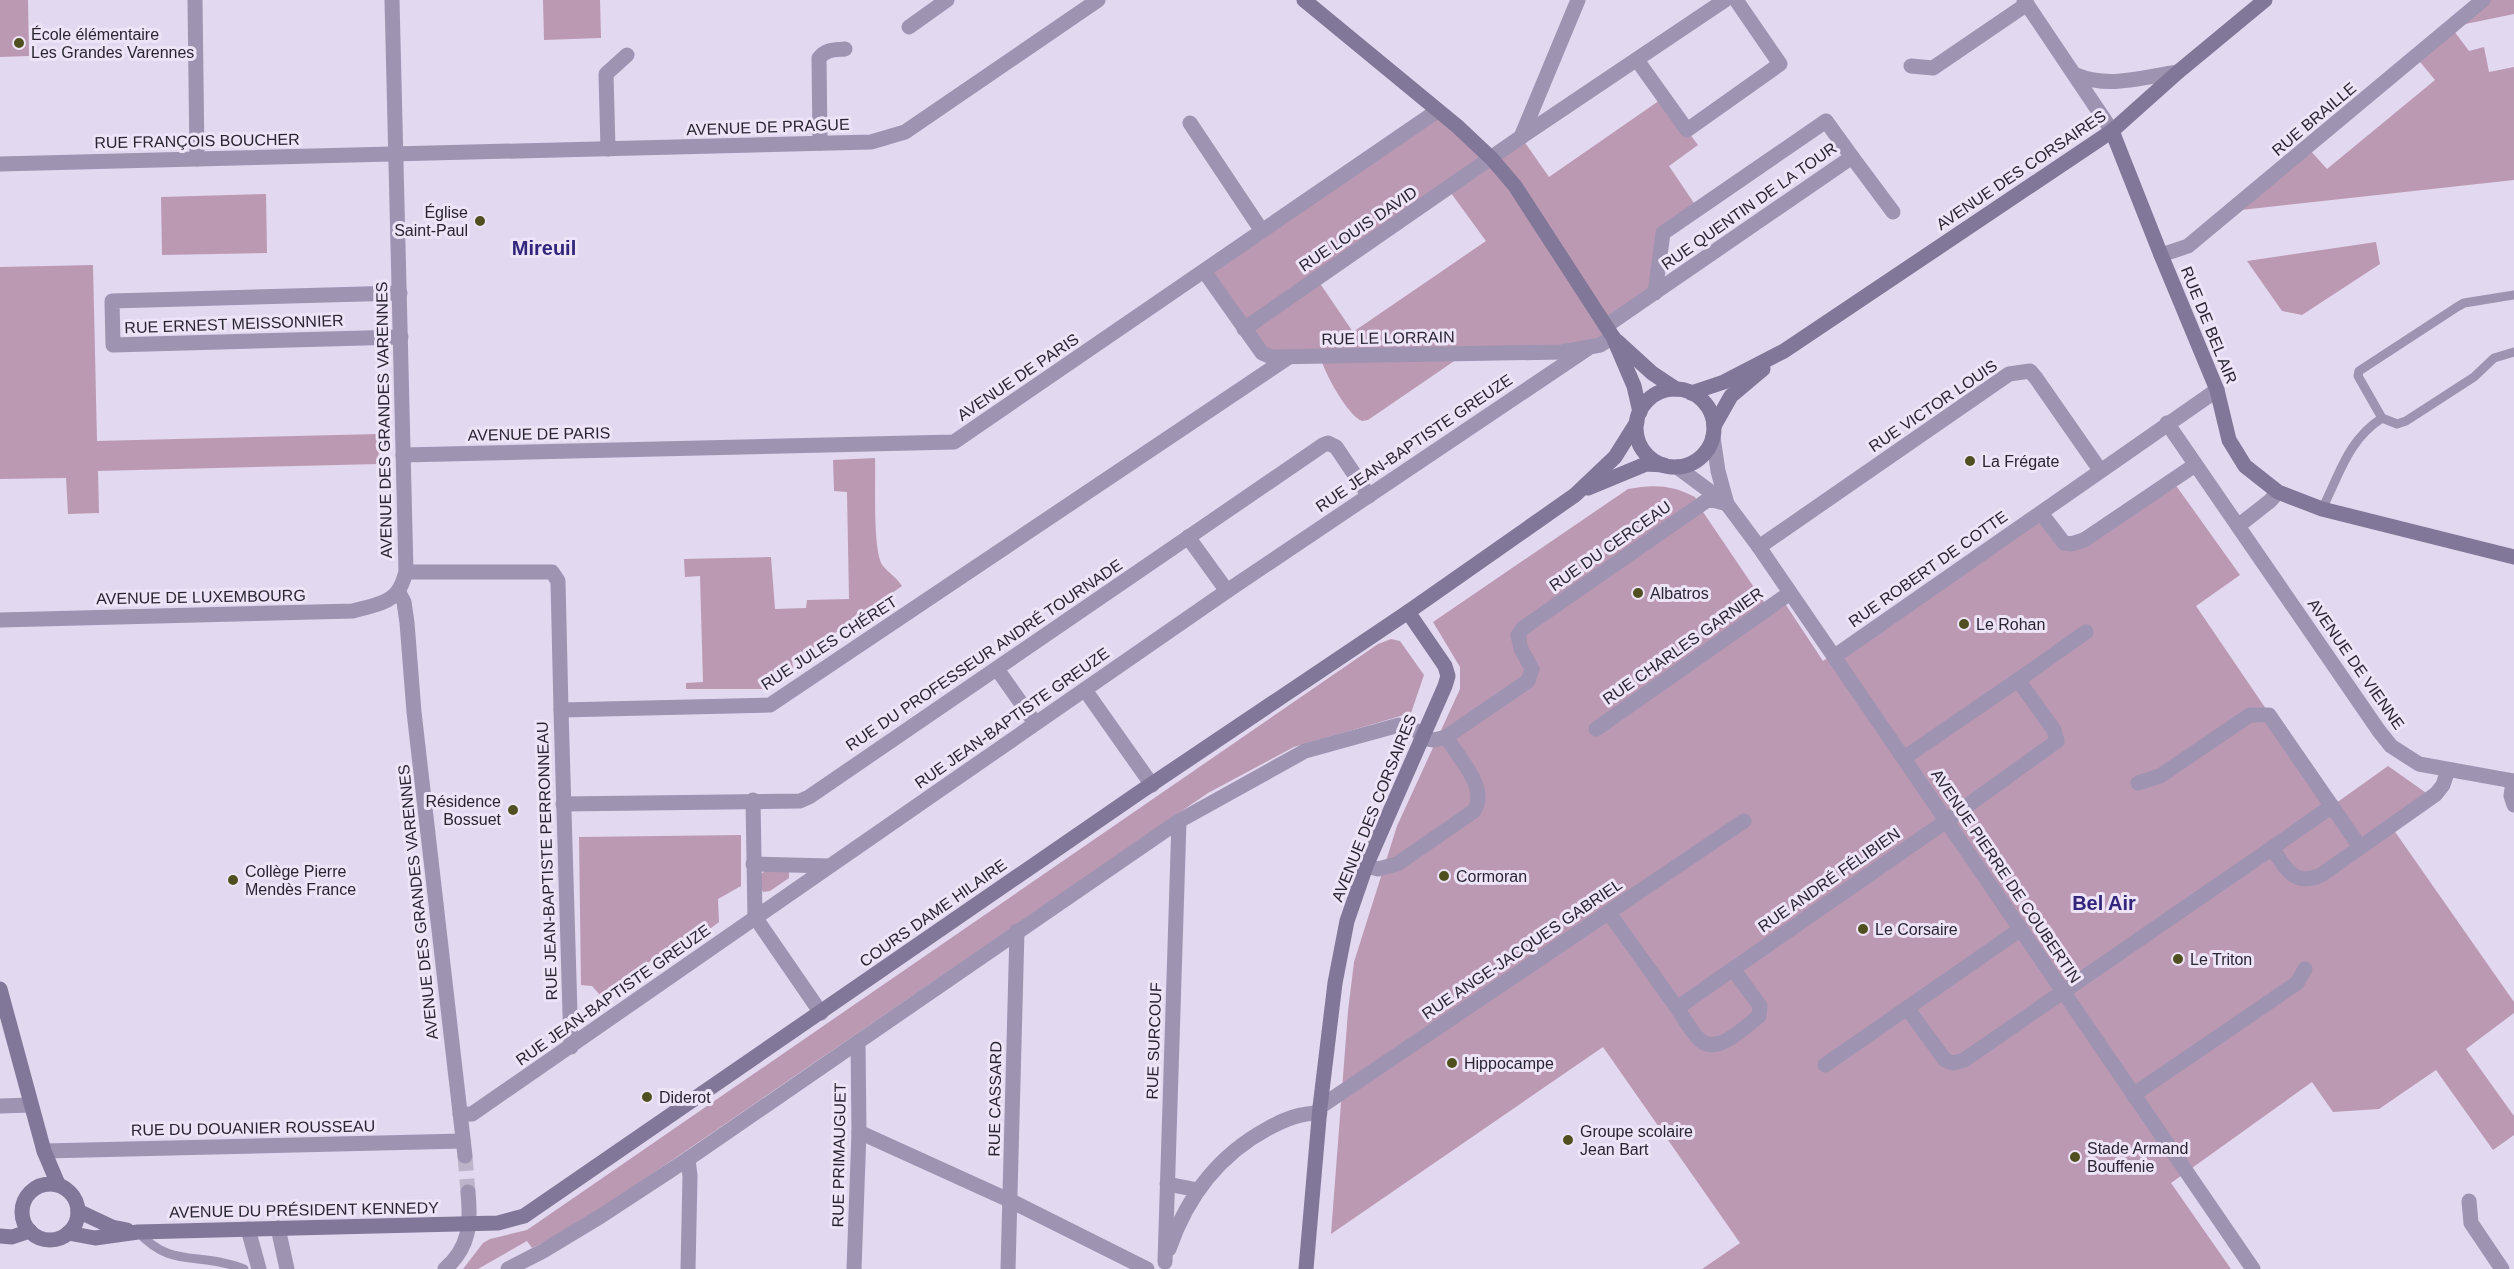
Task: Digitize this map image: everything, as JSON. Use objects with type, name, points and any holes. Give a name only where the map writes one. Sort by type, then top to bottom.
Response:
[{"type":"street","points":[[195,0],[197,159]]},
{"type":"street","name":"AVENUE DES GRANDES VARENNES","points":[[392,0],[406,572],[398,591],[404,602],[407,623],[414,712],[464,1148]]},
{"type":"street","points":[[909,27],[947,0]]},
{"type":"street","name":"AVENUE DE PRAGUE","points":[[396,154],[871,142],[905,132],[1098,0]]},
{"type":"street","points":[[1304,0],[1457,126],[1492,159],[1531,209],[1610,332],[1634,386],[1640,444],[1646,453],[1670,466]]},
{"type":"street","points":[[1521,137],[1578,0]]},
{"type":"street","name":"RUE LOUIS DAVID","points":[[1244,329],[1521,137],[1725,0]]},
{"type":"street","points":[[1637,60],[1687,130],[1780,64],[1736,0]]},
{"type":"street","name":"AVENUE DES CORSAIRES","points":[[1714,431],[1731,396],[1784,351],[2112,131],[2178,72],[2265,0]]},
{"type":"street","name":"RUE BRAILLE","points":[[2160,255],[2183,249],[2196,240],[2483,0]]},
{"type":"street","points":[[1911,66],[1934,68],[2026,2],[2112,131]]},
{"type":"street","points":[[820,143],[819,58],[830,50],[845,49]]},
{"type":"street","points":[[608,149],[606,74],[627,55]]},
{"type":"street","points":[[2076,75],[2089,80],[2124,82],[2178,72]]},
{"type":"street","name":"AVENUE DE PARIS","points":[[403,455],[954,442],[1437,111]]},
{"type":"street","name":"RUE QUENTIN DE LA TOUR","points":[[1610,332],[1655,293],[1852,157],[1826,121],[1663,234],[1655,293]]},
{"type":"street","points":[[1190,123],[1262,231]]},
{"type":"street","name":"RUE DE BEL AIR","points":[[2112,131],[2160,255],[2217,390],[2225,428],[2235,453],[2245,466],[2277,492],[2322,508],[2514,557]]},
{"type":"street","name":"RUE FRANÇOIS BOUCHER","points":[[0,164],[396,154]]},
{"type":"street","points":[[1852,157],[1893,212]]},
{"type":"street","name":"RUE LE LORRAIN","points":[[1204,271],[1262,353],[1270,357],[1463,355],[1587,349],[1600,345],[1610,332]]},
{"type":"street","name":"RUE ERNEST MEISSONNIER","points":[[400,293],[111,301],[113,345],[401,337]]},
{"type":"street","points":[[1575,495],[1625,471],[1646,464],[1687,465],[1704,454],[1714,431],[1712,414],[1706,404],[1652,373],[1610,332]]},
{"type":"street","name":"RUE JEAN-BAPTISTE GREUZE","points":[[460,1114],[472,1114],[571,1047],[1227,591],[1587,349]]},
{"type":"street","name":"AVENUE DES CORSAIRES","points":[[1684,391],[1724,382],[1784,351]]},
{"type":"street","name":"RUE JULES CHÉRET","points":[[561,710],[770,705],[1289,357]]},
{"type":"street","name":"RUE VICTOR LOUIS","points":[[1760,547],[2009,374],[2021,371],[2030,371],[2036,378],[2100,470]]},
{"type":"street","name":"RUE ROBERT DE COTTE","points":[[1834,656],[2217,390]]},
{"type":"street","points":[[1408,612],[1575,495],[1615,457],[1654,395],[1684,391]]},
{"type":"street","name":"AVENUE DE VIENNE","points":[[2167,423],[2391,746],[2419,764],[2513,781]]},
{"type":"street","name":"AVENUE PIERRE DE COUBERTIN","points":[[1714,431],[1718,471],[1727,504]]},
{"type":"street","name":"RUE DU PROFESSEUR ANDRÉ TOURNADE","points":[[563,804],[800,801],[810,797],[1328,443],[1336,447],[1369,496]]},
{"type":"street","points":[[2041,513],[2064,543],[2071,544],[2084,540],[2195,465]]},
{"type":"street","name":"AVENUE PIERRE DE COUBERTIN","points":[[1670,466],[1727,504],[1760,547],[2253,1269]]},
{"type":"street","points":[[2238,526],[2270,501],[2277,492]]},
{"type":"street","name":"RUE DU CERCEAU","points":[[1446,737],[1528,681],[1532,669],[1518,642],[1518,635],[1523,628],[1709,499],[1727,504]]},
{"type":"street","points":[[1188,537],[1227,591]]},
{"type":"street","points":[[406,572],[552,572],[558,581],[561,710]]},
{"type":"street","name":"AVENUE DE LUXEMBOURG","points":[[0,620],[353,611],[389,599],[398,591]]},
{"type":"street","name":"RUE CHARLES GARNIER","points":[[1596,729],[1790,593]]},
{"type":"street","name":"AVENUE DES CORSAIRES","points":[[1306,1269],[1320,1110],[1335,983],[1347,921],[1366,866],[1448,676],[1445,666],[1408,612]]},
{"type":"street","name":"COURS DAME HILAIRE","points":[[471,1224],[498,1223],[524,1216],[1408,612]]},
{"type":"street","points":[[1904,758],[2086,632]]},
{"type":"street","points":[[997,669],[1035,723]]},
{"type":"street","name":"RUE ANDRÉ FÉLIBIEN","points":[[1677,1008],[2058,741],[2054,730],[2018,680]]},
{"type":"street","points":[[1085,690],[1152,785]]},
{"type":"street","name":"RUE JEAN-BAPTISTE PERRONNEAU","points":[[561,710],[571,1047]]},
{"type":"street","points":[[2138,783],[2160,776],[2250,715],[2258,713],[2269,715],[2360,847]]},
{"type":"street","points":[[508,1269],[601,1216],[688,1159],[1179,821],[1305,751],[1399,725],[1405,725],[1434,740],[1446,737],[1477,787],[1478,805],[1474,811],[1398,864],[1378,869],[1366,866]]},
{"type":"street","points":[[2272,848],[2291,875],[2300,879],[2311,879],[2321,875],[2436,794],[2444,785],[2448,770]]},
{"type":"street","points":[[2513,781],[2511,796],[2514,805]]},
{"type":"street","points":[[753,800],[755,917],[821,1013]]},
{"type":"street","points":[[1907,1008],[1945,1060],[1953,1063],[1964,1060],[2332,806]]},
{"type":"street","name":"RUE SURCOUF","points":[[1164,1265],[1179,821]]},
{"type":"street","name":"RUE ANGE-JACQUES GABRIEL","points":[[1320,1110],[1744,821]]},
{"type":"street","points":[[753,864],[829,866]]},
{"type":"street","points":[[1609,913],[1700,1041],[1712,1046],[1720,1045],[1760,1016],[1760,1006],[1733,969]]},
{"type":"street","points":[[1825,1065],[2020,929]]},
{"type":"street","name":"RUE CASSARD","points":[[1008,1269],[1017,931]]},
{"type":"street","points":[[2133,1095],[2297,983],[2305,969]]},
{"type":"street","points":[[0,988],[44,1151],[58,1184]]},
{"type":"street","name":"RUE PRIMAUGUET","points":[[854,1269],[859,1132],[858,1042]]},
{"type":"street","points":[[0,1106],[31,1105]]},
{"type":"street","points":[[1164,1265],[1181,1220],[1198,1190],[1229,1153],[1251,1138],[1297,1115],[1320,1110]]},
{"type":"street","points":[[859,1132],[1011,1201],[1138,1267]]},
{"type":"street","name":"RUE DU DOUANIER ROUSSEAU","points":[[44,1151],[464,1148]]},
{"type":"street","points":[[38,1186],[44,1151]]},
{"type":"street","points":[[688,1159],[690,1176],[688,1269]]},
{"type":"street","points":[[49,1183],[58,1184],[73,1195],[78,1211],[77,1220],[68,1233],[48,1240],[35,1236],[30,1231],[22,1219],[22,1212],[27,1195],[38,1186],[49,1183]]},
{"type":"street","points":[[1167,1184],[1198,1190]]},
{"type":"street","points":[[445,1269],[455,1261],[464,1246],[471,1224],[468,1192]]},
{"type":"street","points":[[2469,1201],[2471,1223],[2502,1269]]},
{"type":"street","name":"AVENUE DU PRÉSIDENT KENNEDY","points":[[78,1211],[112,1227],[138,1232]]},
{"type":"street","points":[[0,1228],[7,1226],[22,1212]]},
{"type":"street","name":"AVENUE DU PRÉSIDENT KENNEDY","points":[[68,1233],[95,1238],[138,1232],[471,1224]]},
{"type":"street","points":[[278,1228],[287,1269]]},
{"type":"street","points":[[248,1229],[259,1269]]},
{"type":"street","points":[[0,1236],[12,1237],[30,1231]]},
{"type":"lane","points":[[2514,296],[2464,303],[2359,371],[2358,376],[2382,418],[2397,424],[2406,421],[2474,377],[2494,358],[2514,352]]},
{"type":"lane","points":[[2322,508],[2346,455],[2373,424],[2382,418]]},
{"type":"lane","points":[[138,1232],[149,1250],[160,1261]]},
{"type":"lane","points":[[179,1267],[231,1265],[243,1269]]},
{"type":"shaded area","points":[[0,0],[28,0],[29,56],[0,57]]},
{"type":"shaded area","points":[[543,0],[600,0],[601,38],[544,40]]},
{"type":"shaded area","points":[[2483,0],[2514,0],[2514,14],[2451,27]]},
{"type":"shaded area","points":[[2451,27],[2469,51],[2484,47],[2489,72],[2514,67],[2514,180],[2232,211],[2308,148],[2327,169],[2435,80],[2416,57]]},
{"type":"shaded area","points":[[1663,98],[1698,145],[1669,166],[1698,209],[1663,234],[1655,293],[1607,326],[1600,345],[1463,355],[1368,420],[1362,421],[1356,417],[1343,402],[1320,356],[1271,357],[1204,271],[1437,111],[1492,159],[1521,137],[1549,177]],"holes":[[[1448,189],[1486,241],[1353,332],[1317,279]]]},
{"type":"shaded area","points":[[266,194],[267,253],[162,255],[161,197]]},
{"type":"shaded area","points":[[2376,242],[2380,264],[2302,315],[2282,311],[2247,261]]},
{"type":"shaded area","points":[[93,265],[97,441],[378,434],[379,464],[98,471],[99,513],[68,514],[66,478],[0,479],[0,267]]},
{"type":"shaded area","points":[[875,458],[877,546],[883,566],[902,586],[792,663],[795,671],[768,689],[686,689],[686,683],[703,682],[700,576],[685,577],[684,559],[771,557],[775,609],[806,608],[807,600],[849,599],[847,492],[834,491],[833,460]]},
{"type":"shaded area","points":[[2172,480],[2240,575],[2196,606],[2332,806],[2388,766],[2432,797],[2391,826],[2514,1002],[2514,1013],[2466,1049],[2514,1116],[2514,1135],[2493,1150],[2436,1070],[2379,1109],[2333,1112],[2312,1082],[2171,1183],[2231,1269],[1702,1269],[1740,1243],[1603,1047],[1331,1234],[1348,1011],[1354,962],[1397,826],[1460,689],[1460,667],[1433,622],[1628,489],[1646,486],[1663,487],[1679,490],[1695,497],[1768,608],[1782,599],[1823,661],[2041,513],[2064,543]]},
{"type":"shaded area","points":[[1391,639],[1400,641],[1424,675],[1411,713],[1294,747],[1208,793],[579,1224],[532,1248],[527,1241],[478,1269],[463,1269],[483,1243],[490,1239],[527,1230],[1378,644]]},
{"type":"shaded area","points":[[741,835],[741,886],[718,899],[719,922],[703,934],[695,931],[600,995],[592,986],[581,985],[579,837]]},
{"type":"shaded area","points":[[765,871],[789,871],[789,878],[770,891],[763,892],[761,874]]},
{"type":"tunnel","points":[[465,1156],[468,1192]]},
{"type":"place","name":"École élémentaire Les Grandes Varennes","points":[[19,43]]},
{"type":"place","name":"Église Saint-Paul","points":[[480,221]]},
{"type":"place","name":"La Frégate","points":[[1970,461]]},
{"type":"place","name":"Albatros","points":[[1638,593]]},
{"type":"place","name":"Le Rohan","points":[[1964,624]]},
{"type":"place","name":"Résidence Bossuet","points":[[513,810]]},
{"type":"place","name":"Cormoran","points":[[1444,876]]},
{"type":"place","name":"Collège Pierre Mendès France","points":[[233,880]]},
{"type":"place","name":"Le Corsaire","points":[[1863,929]]},
{"type":"place","name":"Le Triton","points":[[2178,959]]},
{"type":"place","name":"Hippocampe","points":[[1452,1063]]},
{"type":"place","name":"Diderot","points":[[647,1097]]},
{"type":"place","name":"Groupe scolaire Jean Bart","points":[[1568,1140]]},
{"type":"place","name":"Stade Armand Bouffenie","points":[[2075,1157]]},
{"type":"district","name":"Mireuil","points":[[544,248]]},
{"type":"district","name":"Bel Air","points":[[2104,903]]}]
